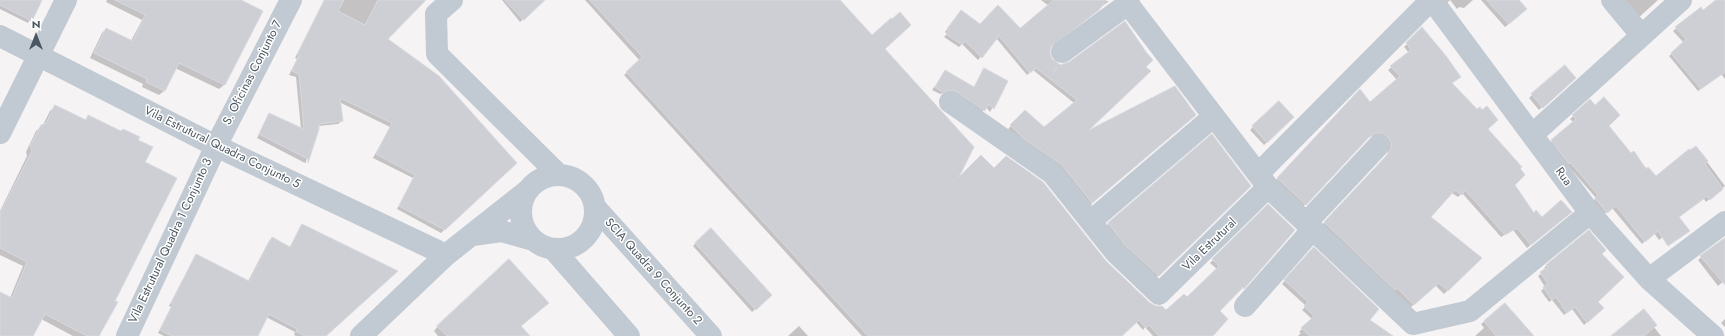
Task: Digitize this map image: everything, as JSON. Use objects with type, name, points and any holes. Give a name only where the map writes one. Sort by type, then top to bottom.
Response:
[{"type":"street","points":[[0,133],[66,0]]},
{"type":"street","name":"S. Oficinas Conjunto 7","points":[[216,146],[291,0]]},
{"type":"street","points":[[452,0],[436,14],[436,54],[559,175]]},
{"type":"street","points":[[1263,180],[1432,0]]},
{"type":"street","name":"Rua","points":[[1432,0],[1590,213],[1649,279],[1713,336]]},
{"type":"street","points":[[1612,0],[1641,35]]},
{"type":"street","points":[[1532,135],[1681,0]]},
{"type":"street","points":[[1062,52],[1127,1],[1213,117],[1263,180],[1309,226],[1413,324],[1470,311],[1590,213]]},
{"type":"street","name":"Vila Estrutural Quadra Conjunto 5","points":[[0,36],[216,146],[446,255]]},
{"type":"street","name":"Vila Estrutural","points":[[950,102],[1052,173],[1115,252],[1159,294],[1263,180]]},
{"type":"street","points":[[1091,221],[1213,117]]},
{"type":"street","name":"Vila Estrutural Quadra 1 Conjunto 3","points":[[127,336],[216,146]]},
{"type":"street","points":[[1245,306],[1309,226],[1379,146]]},
{"type":"street","points":[[361,336],[446,255],[541,179],[559,175],[572,178],[583,185],[591,195],[595,207],[593,224],[585,238],[571,247],[554,250],[543,247],[533,240],[524,230],[520,217],[521,203],[527,191]]},
{"type":"street","name":"SCIA Quadra 9 Conjunto 2","points":[[595,207],[711,336]]},
{"type":"street","points":[[1649,279],[1725,222]]},
{"type":"street","points":[[471,235],[501,231],[533,240]]},
{"type":"street","points":[[554,250],[629,336]]},
{"type":"building","points":[[0,0],[42,0],[32,21],[0,5]]},
{"type":"building","points":[[115,0],[241,0],[263,11],[225,85],[179,63],[165,91],[146,82],[147,79],[94,53],[106,28],[133,41],[145,15]]},
{"type":"building","points":[[325,0],[344,0],[338,11],[365,25],[378,0],[426,0],[388,39],[439,76],[517,163],[445,230],[399,206],[415,175],[376,154],[392,123],[340,98],[343,121],[319,124],[319,129],[308,163],[308,159],[259,134],[269,113],[304,129],[299,74],[292,71],[299,55],[298,54]]},
{"type":"building","points":[[505,0],[545,0],[524,20]]},
{"type":"building","points":[[590,0],[840,0],[872,35],[900,12],[911,25],[885,49],[974,147],[959,177],[981,155],[994,168],[1006,156],[1043,182],[1106,261],[1150,303],[1156,306],[1162,306],[1166,310],[1184,294],[1187,297],[1219,266],[1212,259],[1268,204],[1295,230],[1244,289],[1243,287],[1220,311],[1228,319],[1213,336],[1159,336],[1149,325],[1146,328],[1139,320],[1122,336],[868,336],[626,72],[642,57]]},
{"type":"building","points":[[1054,0],[1106,0],[1099,10],[1051,47],[1050,53],[1052,59],[1059,64],[1053,72],[1125,21],[1153,60],[1146,67],[1151,71],[1089,130],[1175,86],[1196,115],[1092,203],[1062,165],[1023,138],[1010,125],[1025,110],[1044,127],[1077,100],[1036,68],[1030,73],[999,36],[982,58],[965,41],[962,45],[946,34],[949,30],[947,29],[961,10],[980,24],[998,5],[1020,28]]},
{"type":"building","points":[[1487,0],[1519,0],[1527,9],[1509,24]]},
{"type":"building","points":[[1716,0],[1725,0],[1725,72],[1701,89],[1671,53],[1686,39],[1675,27],[1701,7],[1703,10]]},
{"type":"building","points":[[1422,27],[1461,77],[1452,83],[1477,109],[1480,107],[1482,110],[1487,106],[1498,120],[1488,129],[1522,167],[1520,168],[1525,175],[1515,185],[1534,213],[1536,210],[1542,217],[1561,200],[1572,212],[1531,245],[1517,228],[1505,235],[1465,190],[1462,195],[1455,190],[1431,217],[1482,258],[1448,291],[1439,283],[1414,305],[1397,288],[1395,290],[1324,222],[1388,154],[1391,148],[1391,142],[1387,136],[1382,133],[1376,133],[1370,136],[1306,205],[1277,178],[1360,89],[1370,102],[1400,76],[1390,66],[1411,50],[1406,43]]},
{"type":"building","points":[[1565,65],[1576,78],[1543,108],[1531,94]]},
{"type":"building","points":[[984,68],[1008,81],[994,109],[988,104],[985,111],[957,92],[951,90],[943,92],[935,87],[945,70],[974,87]]},
{"type":"building","points":[[1604,97],[1620,115],[1609,126],[1631,153],[1634,151],[1646,169],[1648,167],[1656,176],[1689,149],[1690,150],[1696,146],[1708,161],[1705,164],[1723,189],[1710,200],[1707,196],[1679,217],[1690,231],[1668,246],[1658,231],[1645,242],[1616,206],[1607,213],[1595,198],[1598,195],[1570,162],[1569,164],[1551,140],[1576,119],[1572,115],[1590,99],[1595,105]]},
{"type":"building","points":[[1279,101],[1294,117],[1267,143],[1252,126]]},
{"type":"building","points":[[55,105],[86,120],[88,115],[121,131],[123,129],[140,137],[138,140],[153,147],[145,162],[177,178],[115,301],[118,302],[99,336],[87,336],[45,314],[33,336],[0,336],[0,292],[12,298],[27,262],[0,248],[0,213],[32,151],[30,146],[41,125],[46,123]]},
{"type":"building","points":[[1212,134],[1251,186],[1159,276],[1124,244],[1108,223]]},
{"type":"building","points":[[302,224],[398,271],[326,336],[304,336],[296,331],[297,329],[269,314],[258,336],[172,336],[160,330],[173,304],[171,303],[196,254],[249,281],[272,237],[290,247]]},
{"type":"building","points":[[711,228],[772,295],[756,310],[695,243]]},
{"type":"building","points":[[1589,230],[1606,250],[1602,254],[1624,277],[1598,302],[1604,308],[1587,323],[1575,307],[1567,313],[1556,297],[1552,300],[1543,287],[1548,284],[1540,272],[1548,267],[1546,265]]},
{"type":"building","points":[[1725,238],[1725,285],[1700,256]]},
{"type":"building","points":[[1314,247],[1379,309],[1370,320],[1393,336],[1310,336],[1301,328],[1314,316],[1304,306],[1308,302],[1284,280]]},
{"type":"building","points":[[509,259],[549,303],[521,326],[530,336],[447,336],[437,326]]},
{"type":"building","points":[[1505,303],[1534,336],[1496,336],[1484,321]]},
{"type":"building","points":[[1644,309],[1657,325],[1644,336],[1611,336]]}]
